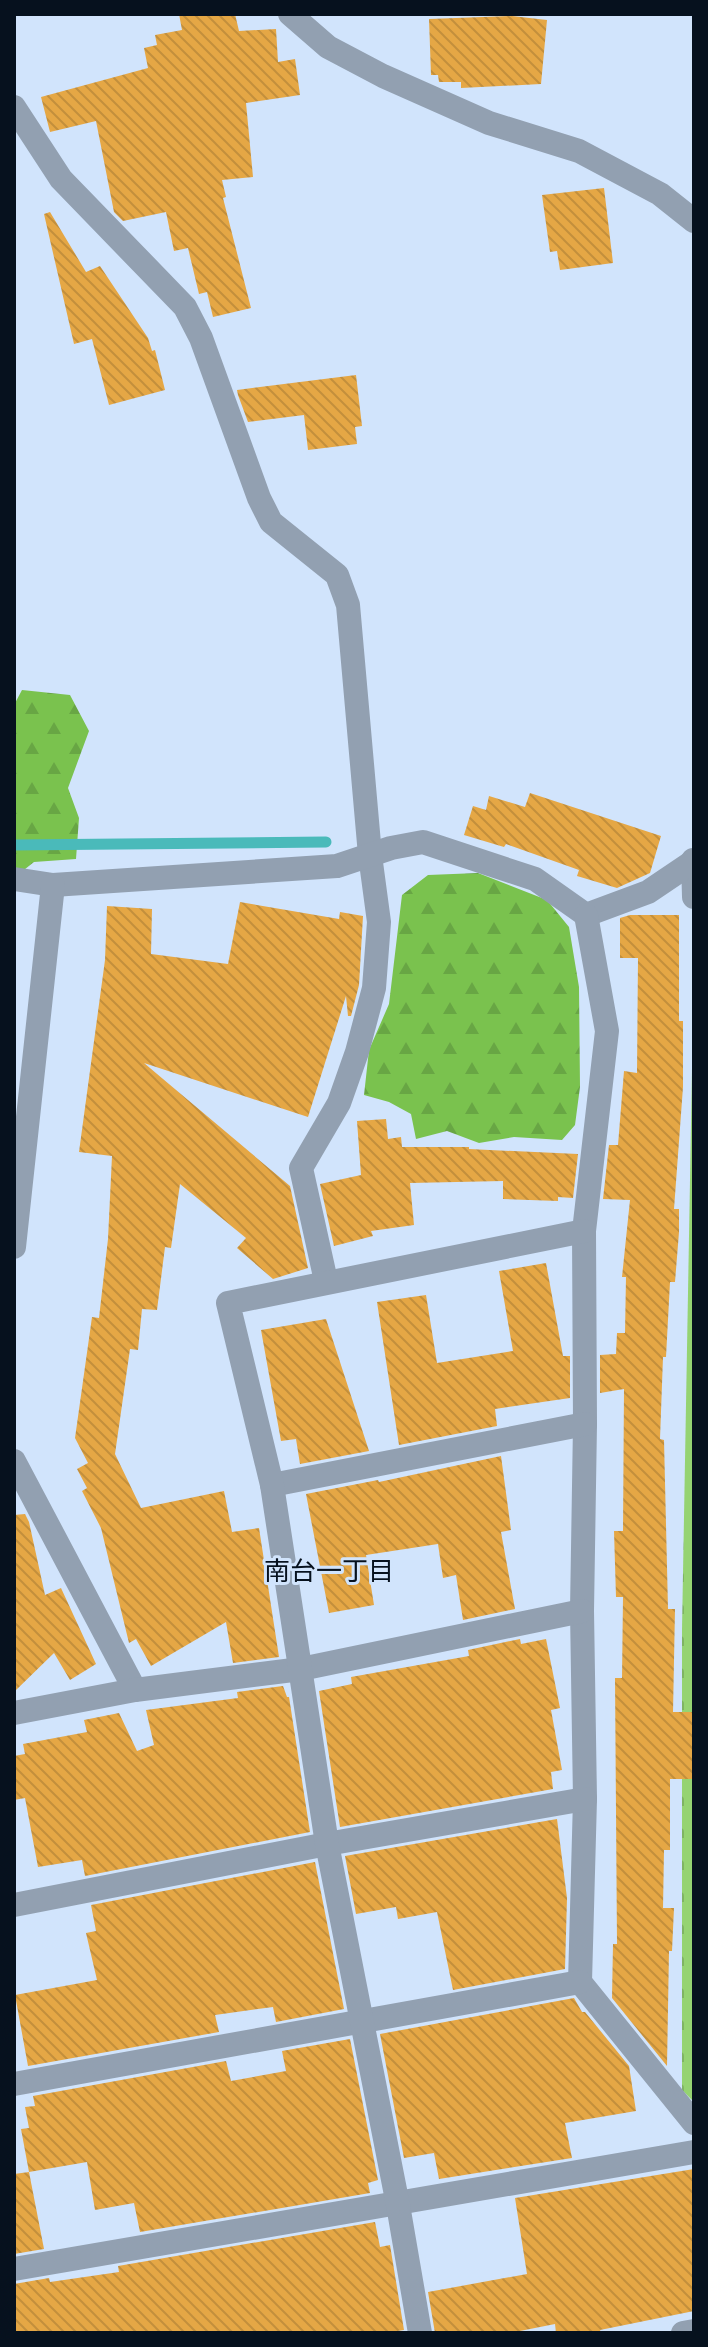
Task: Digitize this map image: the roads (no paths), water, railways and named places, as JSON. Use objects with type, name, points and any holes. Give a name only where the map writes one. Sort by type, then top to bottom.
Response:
[{"type":"street","points":[[290,14],[328,47],[383,76],[489,123],[579,151],[660,194],[694,221]]},
{"type":"street","points":[[14,107],[61,179],[185,307],[201,338],[259,498],[271,522],[337,575],[348,605],[370,855],[379,922],[374,988],[357,1052],[339,1103],[301,1168],[326,1281]]},
{"type":"street","points":[[14,879],[53,885],[337,866],[423,842],[535,879],[586,915],[607,1031],[584,1231],[582,1611],[585,1799],[580,1982],[694,2123]]},
{"type":"street","points":[[586,915],[648,892],[694,860]]},
{"type":"street","points":[[694,860],[694,897]]},
{"type":"street","points":[[14,1247],[53,885]]},
{"type":"street","points":[[420,2333],[327,1844],[272,1485],[228,1303],[584,1231]]},
{"type":"street","points":[[272,1485],[585,1424]]},
{"type":"street","points":[[14,1461],[135,1690]]},
{"type":"street","points":[[14,1713],[135,1690],[301,1669],[582,1611]]},
{"type":"street","points":[[14,1905],[327,1844],[585,1799]]},
{"type":"street","points":[[14,2084],[580,1982]]},
{"type":"street","points":[[14,2269],[694,2152]]},
{"type":"street","points":[[683,2333],[694,2331]]},
{"type":"waterway","points":[[14,845],[326,842]]},
{"type":"district","name":"南台一丁目","points":[[329,1571]]}]
